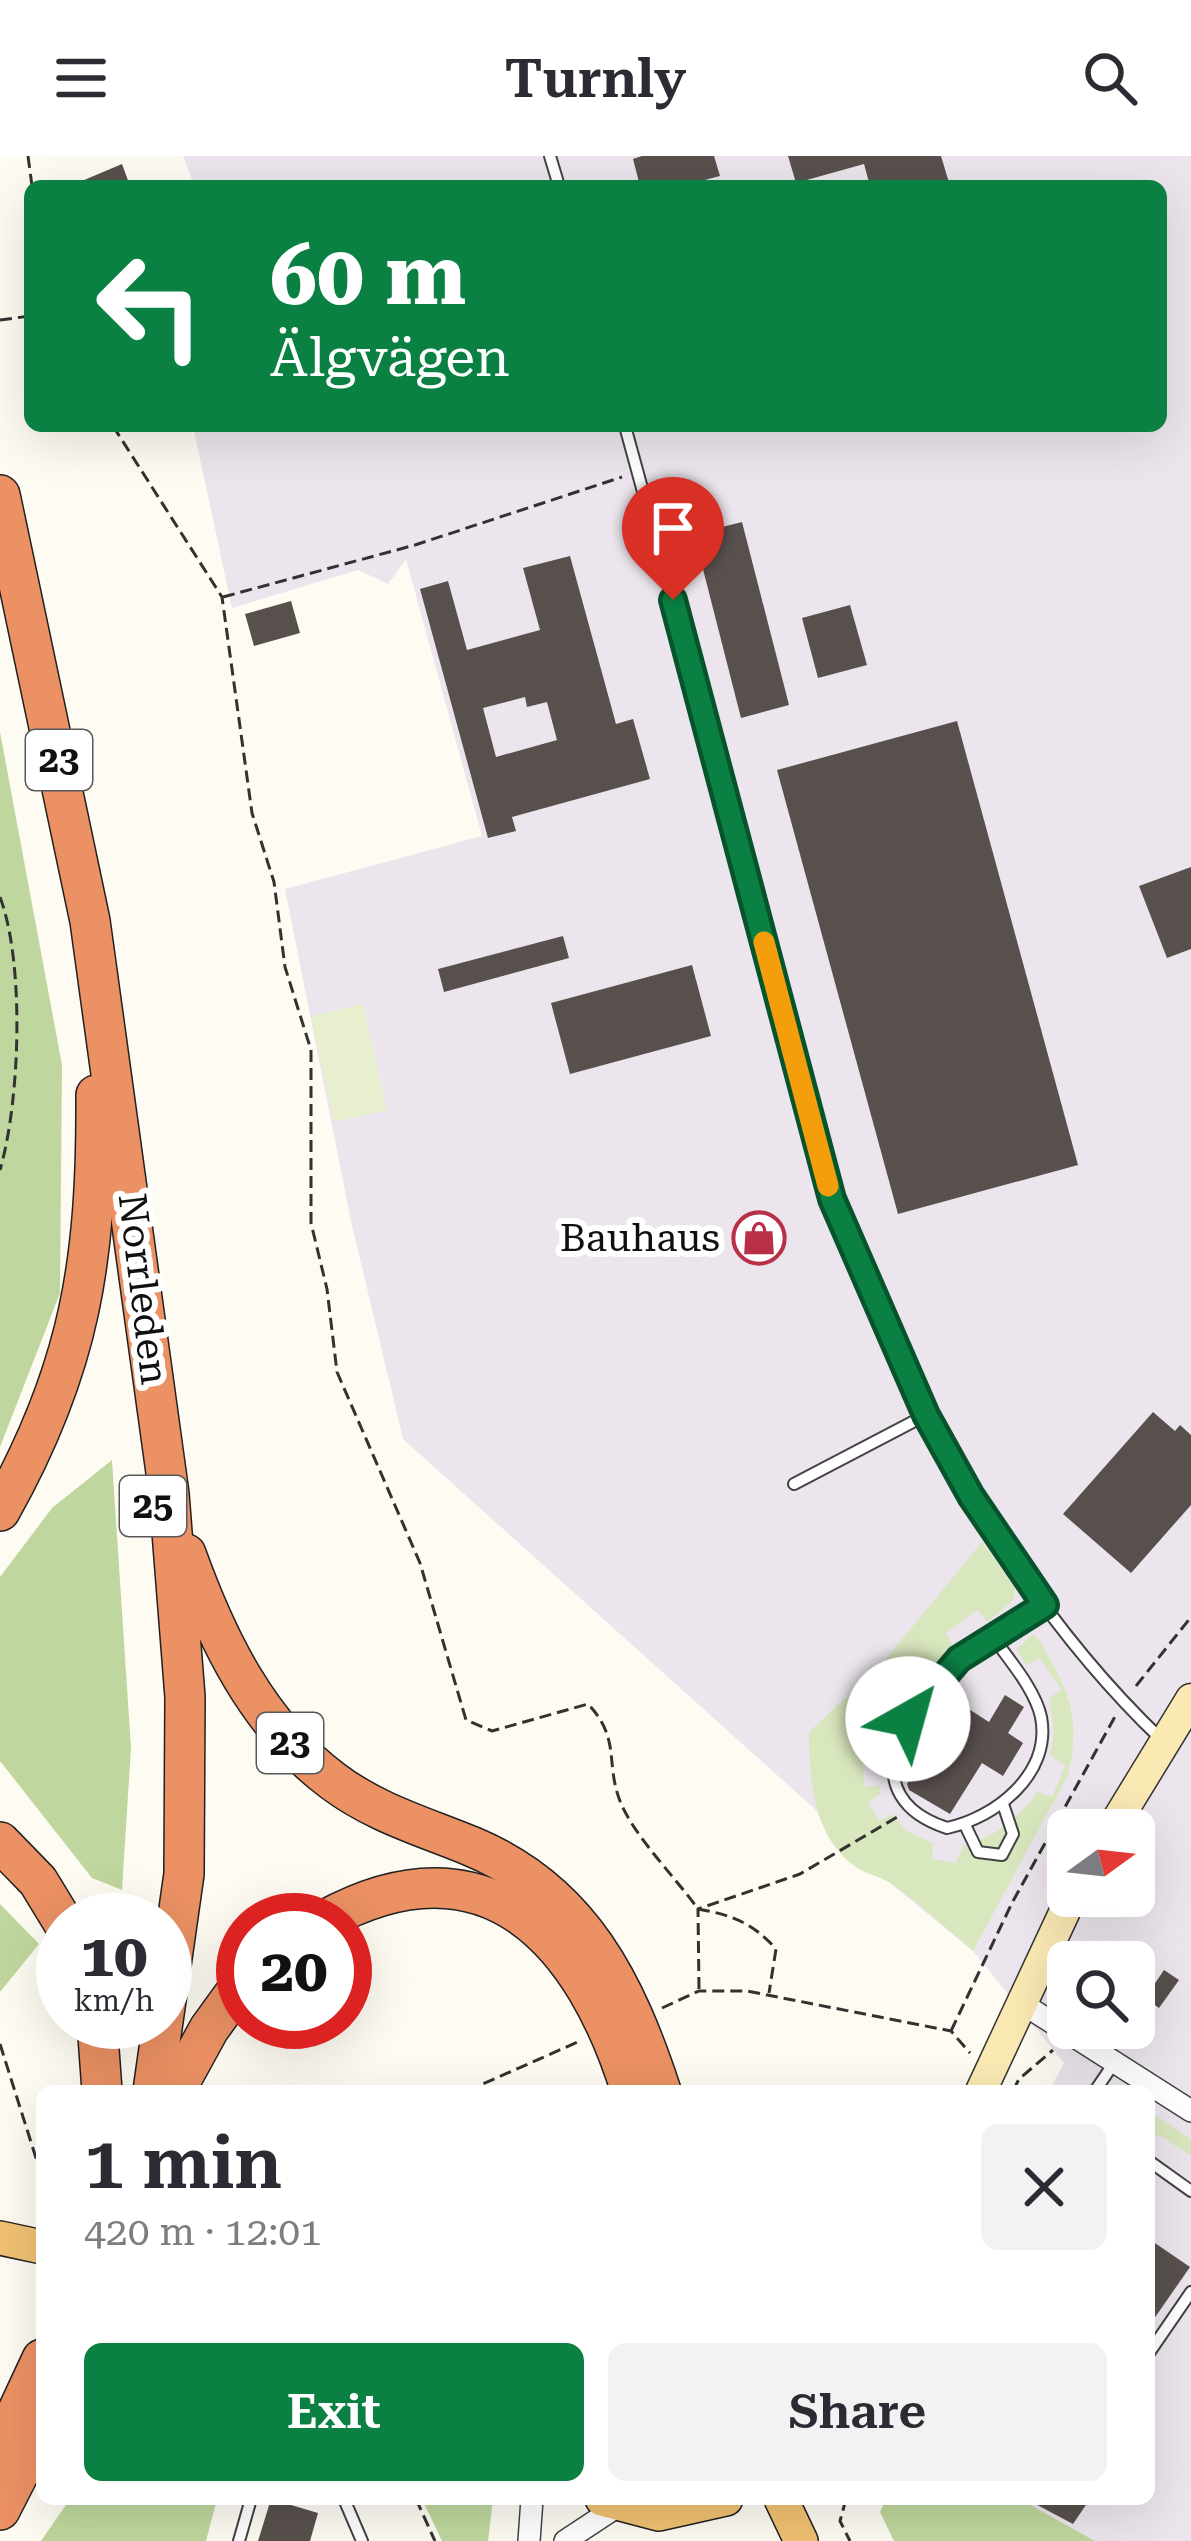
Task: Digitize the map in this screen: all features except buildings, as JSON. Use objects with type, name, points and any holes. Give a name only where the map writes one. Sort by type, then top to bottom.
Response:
[{"type":"highway","name":"Norrleden","points":[[0,495],[68,801],[107,1026],[169,1493],[184,1696],[184,1874],[154,2085]]},
{"type":"highway","name":"Norrleden","points":[[0,579],[48,804],[140,1393],[164,1618],[169,1780],[163,1893]]},
{"type":"highway","name":"23","points":[[0,1511],[56,1401],[77,1331],[97,1190],[95,1095]]},
{"type":"highway","name":"23","points":[[169,1493],[187,1558],[226,1650],[273,1726],[334,1782],[364,1802],[512,1865],[557,1899],[617,1977],[659,2085]]},
{"type":"highway","points":[[0,1842],[45,1893]]},
{"type":"highway","points":[[372,1899],[437,1888],[495,1902],[524,1916],[556,1940],[597,1997],[630,2085]]},
{"type":"highway","points":[[179,2085],[216,2018]]},
{"type":"highway","points":[[99,2049],[102,2085]]},
{"type":"highway","points":[[135,2085],[143,2049]]},
{"type":"highway","points":[[0,2449],[36,2372]]},
{"type":"highway","points":[[0,2510],[36,2440]]},
{"type":"main road","points":[[0,2217],[36,2224]]},
{"type":"main road","points":[[0,2238],[36,2246]]},
{"type":"main road","points":[[618,2506],[684,2513],[708,2505]]},
{"type":"main road","points":[[784,2505],[801,2541]]},
{"type":"main road","points":[[618,2506],[685,2541]]},
{"type":"street","points":[[1123,1809],[1191,1699]]},
{"type":"street","points":[[983,2082],[1062,1917]]},
{"type":"street","points":[[1020,2002],[1047,2018]]},
{"type":"street","points":[[1098,2049],[1153,2085]]},
{"type":"street","points":[[1155,2087],[1191,2111]]},
{"type":"street","points":[[529,2541],[532,2505]]},
{"type":"street","points":[[565,2541],[618,2506]]},
{"type":"lane","points":[[627,432],[832,1199],[926,1415],[971,1496],[1045,1605],[1123,1703],[1162,1740]]},
{"type":"lane","points":[[794,1484],[926,1415]]},
{"type":"lane","points":[[993,1637],[1041,1717],[1035,1762],[1003,1804],[965,1825],[947,1828],[908,1811],[891,1774],[908,1719],[944,1672],[993,1637],[1045,1605]]},
{"type":"lane","points":[[965,1825],[978,1852],[1002,1856],[1013,1834],[1003,1804]]},
{"type":"lane","points":[[1099,2085],[1116,2060]]},
{"type":"lane","points":[[1155,2165],[1191,2191]]},
{"type":"lane","points":[[1155,2344],[1191,2292]]},
{"type":"lane","points":[[239,2541],[249,2505]]},
{"type":"lane","points":[[347,2505],[362,2541]]},
{"type":"path","points":[[117,432],[222,598],[252,813],[274,882],[294,1002],[311,1050],[311,1223],[327,1289],[337,1372],[353,1420],[412,1542],[466,1720],[491,1732],[588,1704],[610,1734],[620,1802],[698,1909],[699,1991]]},
{"type":"path","points":[[222,598],[416,545],[638,471]]},
{"type":"path","points":[[0,897],[17,1036],[10,1133],[0,1170]]},
{"type":"path","points":[[951,2031],[1012,1904],[1123,1703],[1191,1617]]},
{"type":"path","points":[[698,1909],[800,1874],[908,1811]]},
{"type":"path","points":[[698,1909],[733,1915],[758,1928],[776,1949],[769,1993]]},
{"type":"path","points":[[648,2014],[699,1991],[769,1993],[951,2031],[970,2054],[983,2082]]},
{"type":"path","points":[[481,2085],[580,2041]]},
{"type":"path","points":[[0,2044],[36,2157]]},
{"type":"path","points":[[1016,2085],[1055,2049]]},
{"type":"path","points":[[419,2505],[434,2541]]},
{"type":"path","points":[[844,2505],[840,2521],[850,2541]]},
{"type":"shaded area","points":[[183,156],[1191,156],[1191,2541],[1095,2541],[1031,2505],[1155,2505],[1155,2085],[1052,2085],[1064,2063],[1053,2049],[1155,2049],[1155,1941],[1047,1941],[1047,2042],[973,1951],[889,1882],[856,1867],[832,1842],[817,1811],[403,1439],[351,1221],[285,889],[482,836],[406,559],[388,584],[358,570],[232,608],[194,432],[1167,432],[1167,180],[192,180]]},
{"type":"green space","points":[[0,732],[62,1065],[60,1293],[0,1447]]},
{"type":"green space","points":[[363,1004],[387,1110],[334,1122],[311,1016]]},
{"type":"green space","points":[[112,1460],[131,1748],[122,1890],[92,1878],[0,1761],[0,1577],[52,1508]]},
{"type":"green space","points":[[982,1542],[1015,1588],[1014,1599],[988,1622],[977,1610],[946,1633],[953,1646],[906,1696],[877,1758],[863,1762],[864,1787],[879,1785],[881,1794],[868,1802],[879,1821],[894,1814],[905,1830],[933,1843],[932,1859],[956,1863],[963,1846],[1005,1826],[1037,1792],[1052,1797],[1065,1766],[1050,1755],[1054,1732],[1049,1698],[1062,1690],[1040,1659],[1026,1665],[1017,1649],[1033,1634],[1058,1674],[1070,1705],[1073,1737],[1068,1775],[973,1951],[893,1885],[844,1857],[817,1808],[809,1732],[880,1666]]},
{"type":"green space","points":[[0,1904],[36,1941],[36,1948],[0,1992]]},
{"type":"green space","points":[[1155,2115],[1191,2139],[1191,2156],[1158,2134],[1155,2138]]},
{"type":"green space","points":[[66,2505],[215,2505],[206,2541],[41,2541]]},
{"type":"green space","points":[[425,2505],[492,2505],[488,2541],[442,2541]]},
{"type":"green space","points":[[883,2505],[1031,2505],[1095,2541],[894,2541],[880,2512]]},
{"type":"slow traffic","points":[[764,942],[828,1186]]},
{"type":"place","name":"Bauhaus","points":[[759,1238]]},
{"type":"route","points":[[673,600],[832,1199],[926,1415],[971,1496],[1045,1605],[959,1659],[908,1719]]}]
